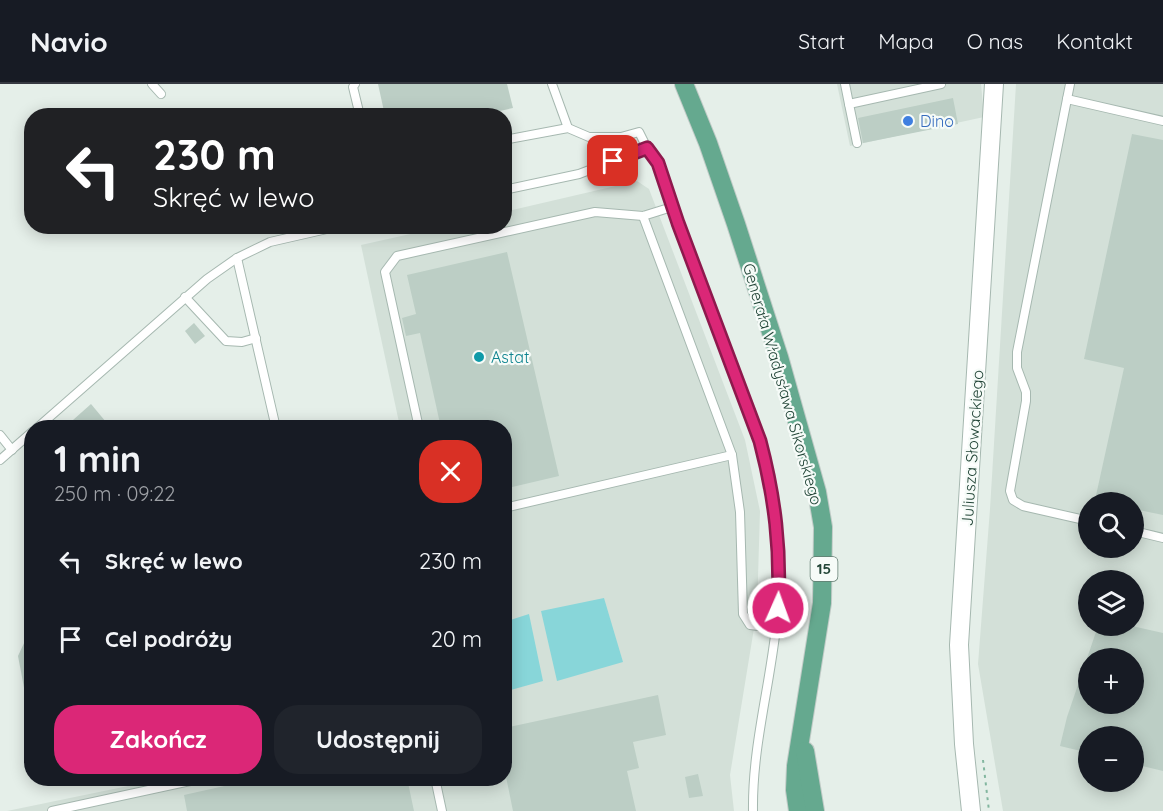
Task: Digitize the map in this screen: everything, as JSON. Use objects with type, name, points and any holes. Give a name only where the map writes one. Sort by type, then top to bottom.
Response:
[{"type":"main road","name":"Generała Władysława Sikorskiego","points":[[684,84],[705,135],[743,244],[779,357],[817,492],[823,526],[823,592],[796,766],[795,790],[798,811]]},
{"type":"main road","name":"Generała Władysława Sikorskiego","points":[[803,728],[814,811]]},
{"type":"street","name":"Juliusza Słowackiego","points":[[971,811],[964,744],[959,645],[994,84]]},
{"type":"lane","points":[[152,84],[161,94]]},
{"type":"lane","points":[[355,84],[353,87],[358,108]]},
{"type":"lane","points":[[552,84],[568,128]]},
{"type":"lane","points":[[845,84],[856,142]]},
{"type":"lane","points":[[849,104],[941,84]]},
{"type":"lane","points":[[1070,84],[1017,352],[1017,368],[1026,392],[1026,401],[1010,491],[1013,500],[1023,506],[1078,518]]},
{"type":"lane","points":[[1067,99],[1163,121]]},
{"type":"lane","points":[[512,138],[568,128],[590,137],[621,137],[639,132],[658,163],[672,207],[749,411],[767,470],[777,524],[779,553],[776,628],[756,754],[753,811]]},
{"type":"lane","points":[[512,188],[579,174],[647,148]]},
{"type":"lane","points":[[512,230],[595,212],[643,216],[672,207]]},
{"type":"lane","points":[[643,216],[732,455],[740,512],[743,614],[750,625],[776,628]]},
{"type":"lane","points":[[46,420],[207,279],[237,258],[270,242],[305,234]]},
{"type":"lane","points":[[417,420],[385,272],[396,256],[496,234]]},
{"type":"lane","points":[[237,258],[274,420]]},
{"type":"lane","points":[[185,297],[226,341],[242,342],[256,338]]},
{"type":"lane","points":[[0,435],[12,450]]},
{"type":"lane","points":[[0,460],[24,439]]},
{"type":"lane","points":[[512,506],[732,455]]},
{"type":"lane","points":[[1144,533],[1163,538]]},
{"type":"lane","points":[[52,811],[167,786]]},
{"type":"lane","points":[[437,786],[442,811]]},
{"type":"shaded area","points":[[837,84],[981,84],[984,117],[850,146]]},
{"type":"shaded area","points":[[1016,84],[1163,84],[1163,811],[1003,811],[978,664],[990,509]]},
{"type":"shaded area","points":[[637,181],[649,189],[745,440],[760,511],[757,610],[730,775],[734,811],[7,811],[128,786],[512,786],[512,420],[398,420],[361,245],[410,234],[512,234],[512,210]]},
{"type":"water","points":[[604,598],[623,662],[557,681],[541,611]]},
{"type":"water","points":[[529,614],[543,681],[512,690],[512,619]]},
{"type":"building","points":[[378,84],[507,84],[513,108],[512,108],[383,108]]},
{"type":"building","name":"Dino","points":[[953,98],[958,124],[863,143],[858,118]]},
{"type":"building","points":[[1132,134],[1163,140],[1163,515],[1144,511],[1144,492],[1097,492],[1124,368],[1084,359]]},
{"type":"building","points":[[507,252],[559,476],[512,487],[512,420],[439,420],[420,333],[406,336],[402,318],[416,314],[407,275]]},
{"type":"building","points":[[194,323],[205,336],[195,344],[185,331]]},
{"type":"building","points":[[91,404],[104,420],[73,420]]},
{"type":"building","points":[[1144,629],[1163,633],[1163,771],[1144,766],[1144,726],[1078,726],[1078,750],[1060,746],[1078,685],[1078,714],[1144,714],[1144,648],[1091,648],[1095,636],[1144,636]]},
{"type":"building","points":[[24,643],[24,688],[18,656]]},
{"type":"building","points":[[658,695],[666,735],[633,742],[639,768],[627,771],[636,811],[513,811],[508,786],[512,786],[512,726]]},
{"type":"building","points":[[698,774],[703,796],[689,798],[685,777]]},
{"type":"building","points":[[224,786],[409,786],[414,811],[187,811],[184,795]]},
{"type":"place","name":"Dino","points":[[908,121]]},
{"type":"place","name":"Astat","points":[[479,357]]},
{"type":"route","points":[[613,161],[647,148],[662,172],[668,196],[760,441],[773,495],[777,524],[778,608]]}]
